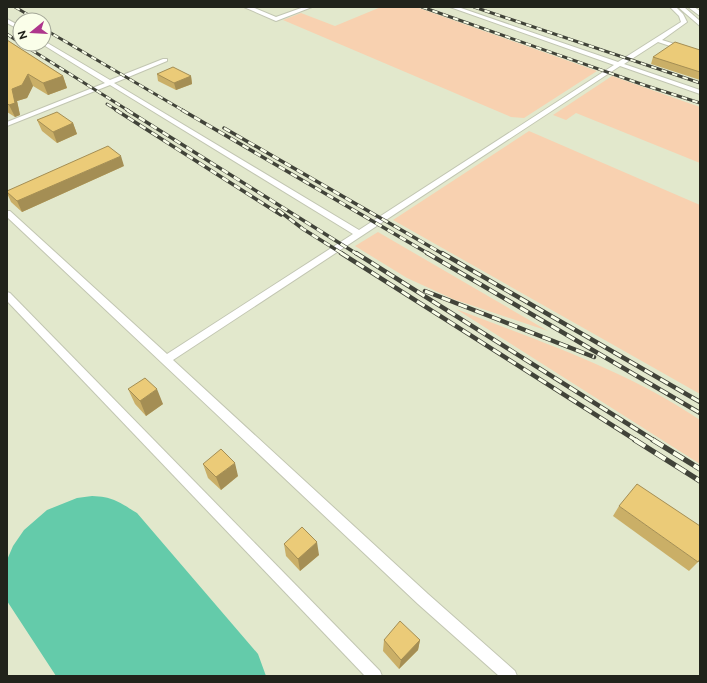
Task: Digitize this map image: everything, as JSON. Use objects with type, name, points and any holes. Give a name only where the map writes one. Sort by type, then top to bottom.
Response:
[{"type":"lane","points":[[247,7],[276,20],[309,7]]},
{"type":"lane","points":[[453,7],[700,92]]},
{"type":"lane","points":[[166,360],[684,22],[679,12],[673,7]]},
{"type":"lane","points":[[681,7],[700,24]]},
{"type":"lane","points":[[691,7],[700,14]]},
{"type":"lane","points":[[657,40],[700,54]]},
{"type":"lane","points":[[52,48],[360,234]]},
{"type":"lane","points":[[7,124],[103,87],[117,78],[165,60]]},
{"type":"lane","points":[[7,213],[418,594],[510,676]]},
{"type":"lane","points":[[7,295],[374,676]]},
{"type":"shaded area","points":[[7,7],[700,7],[700,676],[7,676]]},
{"type":"shaded area","points":[[381,7],[416,7],[597,71],[524,118],[511,117],[283,20],[301,13],[335,26]]},
{"type":"shaded area","points":[[612,76],[700,107],[700,163],[576,113],[566,120],[553,115]]},
{"type":"shaded area","points":[[529,131],[700,205],[700,394],[393,220]]},
{"type":"shaded area","points":[[378,232],[548,331],[453,299],[407,278],[355,246]]},
{"type":"shaded area","points":[[456,309],[550,345],[612,371],[672,402],[700,420],[700,464]]},
{"type":"shaded area","points":[[92,496],[111,499],[121,503],[137,513],[258,654],[266,676],[56,676],[7,601],[7,560],[13,546],[24,530],[47,510],[77,498]]},
{"type":"building","points":[[7,40],[12,43],[12,52],[26,52],[63,76],[43,83],[28,74],[22,85],[12,89],[15,103],[9,105],[7,103]]},
{"type":"building","points":[[675,42],[700,50],[700,72],[653,57]]},
{"type":"building","points":[[173,67],[191,76],[174,83],[157,74]]},
{"type":"building","points":[[57,112],[73,123],[53,132],[37,120]]},
{"type":"building","points":[[108,146],[121,156],[17,201],[7,192],[7,191]]},
{"type":"building","points":[[145,378],[157,389],[140,401],[128,389]]},
{"type":"building","points":[[221,449],[235,463],[216,477],[203,464]]},
{"type":"building","points":[[637,484],[700,526],[700,559],[698,562],[619,506]]},
{"type":"building","points":[[302,527],[317,542],[298,559],[284,544]]},
{"type":"building","points":[[400,621],[420,640],[401,660],[384,640]]},
{"type":"railway","points":[[15,7],[23,12]]},
{"type":"railway","points":[[422,7],[644,85],[700,103]]},
{"type":"railway","points":[[474,7],[700,83]]},
{"type":"railway","points":[[7,34],[12,37]]},
{"type":"railway","points":[[52,34],[184,111]]},
{"type":"railway","points":[[35,52],[129,111]]},
{"type":"railway","points":[[107,104],[118,111]]},
{"type":"railway","points":[[116,110],[281,215]]},
{"type":"railway","points":[[127,110],[357,254]]},
{"type":"railway","points":[[182,110],[429,254]]},
{"type":"railway","points":[[224,128],[443,254]]},
{"type":"railway","points":[[278,210],[303,229],[343,254]]},
{"type":"railway","points":[[341,253],[637,441]]},
{"type":"railway","points":[[356,253],[655,441]]},
{"type":"railway","points":[[427,253],[700,413]]},
{"type":"railway","points":[[442,253],[700,402]]},
{"type":"railway","points":[[425,291],[594,357]]},
{"type":"railway","points":[[635,440],[700,481]]},
{"type":"railway","points":[[653,440],[700,469]]}]
